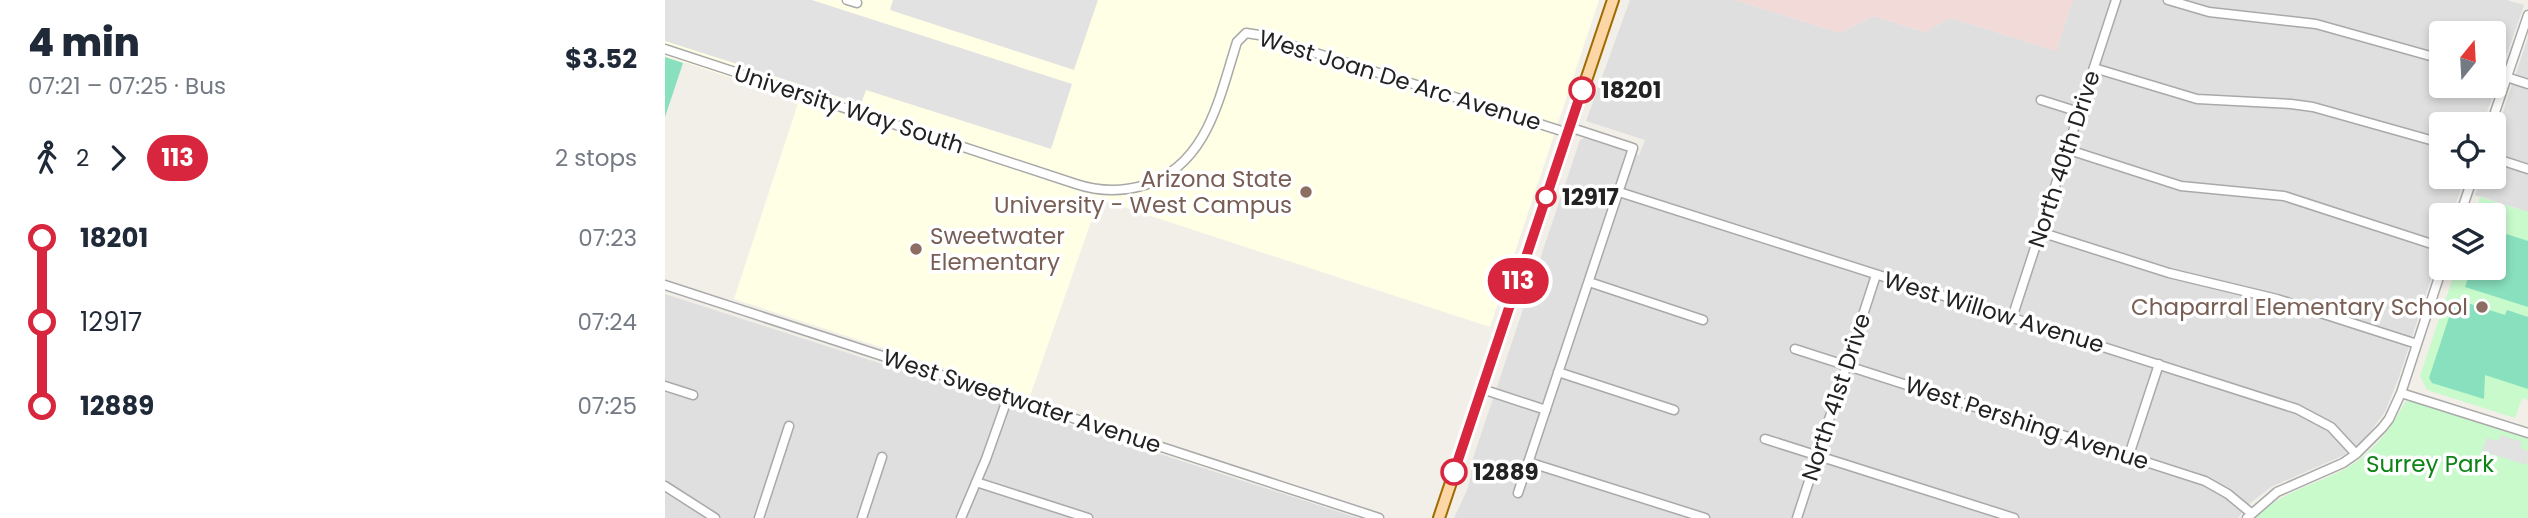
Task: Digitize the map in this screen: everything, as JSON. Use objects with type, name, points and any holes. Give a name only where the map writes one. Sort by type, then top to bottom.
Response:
[{"type":"main road","points":[[1439,518],[1613,0]]},
{"type":"street","points":[[847,0],[857,4]]},
{"type":"street","name":"North 40th Drive","points":[[2012,318],[2116,0]]},
{"type":"street","points":[[2168,0],[2209,12],[2316,24],[2429,56]]},
{"type":"street","points":[[2209,12],[2210,2]]},
{"type":"street","points":[[2495,112],[2528,15]]},
{"type":"street","name":"West Joan De Arc Avenue","points":[[1113,191],[1158,179],[1179,167],[1188,158],[1204,137],[1237,43],[1246,33],[1633,148],[1619,192]]},
{"type":"street","name":"University Way South","points":[[665,49],[1076,184],[1113,191]]},
{"type":"street","points":[[2094,68],[2196,99],[2313,107],[2429,140]]},
{"type":"street","points":[[2507,77],[2528,84]]},
{"type":"street","points":[[2041,100],[2079,112]]},
{"type":"street","points":[[2066,149],[2181,186],[2284,196],[2429,243]]},
{"type":"street","points":[[2506,162],[2528,169]]},
{"type":"street","points":[[1518,493],[1619,192]]},
{"type":"street","name":"West Willow Avenue","points":[[1619,192],[2308,413],[2331,427],[2355,454]]},
{"type":"street","points":[[2040,232],[2169,272],[2277,299],[2417,344]]},
{"type":"street","name":"North 41st Drive","points":[[1797,518],[1876,275]]},
{"type":"street","points":[[2249,515],[2277,492],[2343,463],[2375,437],[2389,419],[2400,393],[2438,280]]},
{"type":"street","points":[[1589,282],[1703,320]]},
{"type":"street","name":"West Sweetwater Avenue","points":[[665,285],[1379,518]]},
{"type":"street","name":"West Pershing Avenue","points":[[1795,349],[2205,481],[2228,494],[2249,515]]},
{"type":"street","points":[[2129,455],[2159,364]]},
{"type":"street","points":[[1558,372],[1674,410]]},
{"type":"street","points":[[665,386],[693,395]]},
{"type":"street","points":[[1482,388],[1546,410]]},
{"type":"street","points":[[2400,393],[2528,433]]},
{"type":"street","points":[[961,518],[1009,397]]},
{"type":"street","points":[[759,518],[789,426]]},
{"type":"street","points":[[1765,439],[2014,518]]},
{"type":"street","points":[[862,518],[882,457]]},
{"type":"street","points":[[1528,462],[1705,518]]},
{"type":"street","points":[[976,482],[1088,518]]},
{"type":"street","points":[[665,485],[715,518]]},
{"type":"shaded area","name":"Arizona State University - West Campus","points":[[665,0],[1599,0],[1490,327],[1099,199],[1030,396],[734,299],[799,100],[665,56]]},
{"type":"shaded area","points":[[665,0],[812,0],[1072,84],[1051,149],[866,90],[861,104],[665,41]]},
{"type":"shaded area","points":[[893,0],[1098,0],[1074,70],[890,10]]},
{"type":"shaded area","points":[[1630,0],[1735,0],[1840,33],[1873,16],[1924,32],[1951,18],[2056,51],[2073,0],[2507,0],[2524,5],[2506,57],[2506,21],[2429,21],[2429,98],[2492,98],[2487,112],[2429,112],[2429,189],[2461,189],[2456,203],[2429,203],[2431,280],[2385,412],[2363,441],[2344,455],[2271,487],[2249,504],[2238,518],[1454,518],[1467,490],[1472,461],[1580,140],[1584,138],[1639,155],[1645,140],[1586,121]]},
{"type":"shaded area","points":[[1735,0],[2073,0],[2056,51],[1951,18],[1924,32],[1873,16],[1840,33]]},
{"type":"shaded area","points":[[2528,37],[2528,212],[2475,195],[2477,189],[2506,189],[2506,112],[2503,112]]},
{"type":"shaded area","points":[[665,294],[1358,518],[665,518]]},
{"type":"shaded area","points":[[2501,435],[2522,442],[2520,448],[2528,451],[2527,465],[2482,451],[2487,438],[2498,441]]},
{"type":"green space","points":[[665,57],[683,63],[665,117]]},
{"type":"green space","name":"Chaparral Elementary School","points":[[2480,197],[2499,203],[2478,203]]},
{"type":"green space","name":"Chaparral Elementary School","points":[[2506,205],[2528,212],[2528,400],[2522,398],[2515,418],[2427,390],[2420,376],[2452,280],[2506,280]]},
{"type":"green space","points":[[2506,234],[2528,241],[2528,307],[2465,287],[2467,280],[2506,280]]},
{"type":"green space","points":[[2455,299],[2505,315],[2507,310],[2528,317],[2528,389],[2485,375],[2484,399],[2432,383],[2429,378]]},
{"type":"green space","name":"Surrey Park","points":[[2411,401],[2528,439],[2528,518],[2255,518],[2282,497],[2335,474],[2357,461],[2384,435],[2405,402]]},
{"type":"bus line","name":"113","points":[[1454,472],[1582,90]]},
{"type":"place","name":"18201","points":[[1582,90]]},
{"type":"place","name":"Arizona State University - West Campus","points":[[1306,192]]},
{"type":"place","name":"12917","points":[[1546,197]]},
{"type":"place","name":"Sweetwater Elementary","points":[[916,249]]},
{"type":"place","name":"Chaparral Elementary School","points":[[2482,307]]},
{"type":"place","name":"12889","points":[[1454,472]]}]
